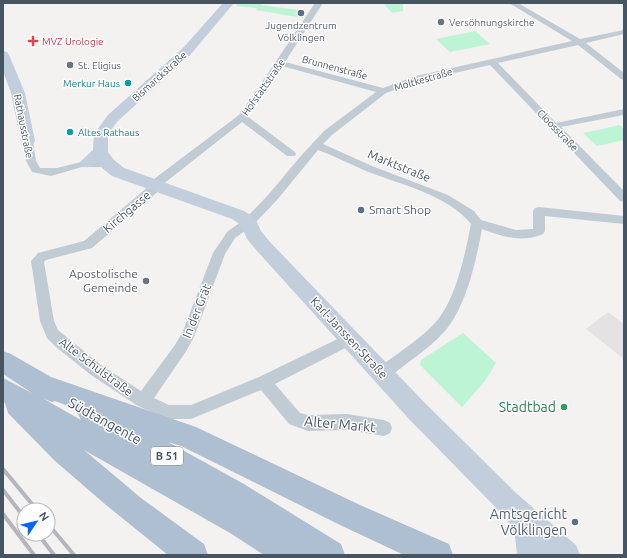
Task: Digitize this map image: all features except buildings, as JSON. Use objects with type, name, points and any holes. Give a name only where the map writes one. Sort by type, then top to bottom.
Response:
[{"type":"main road","name":"Bismarckstraße","points":[[104,158],[101,134],[113,118],[187,51],[229,3]]},
{"type":"main road","name":"Rathausstraße","points":[[3,55],[18,93],[28,141]]},
{"type":"main road","points":[[87,163],[104,158],[118,172],[222,208],[249,222]]},
{"type":"main road","name":"Karl-Janssen-Straße","points":[[249,222],[253,234],[259,242],[382,374],[507,502],[566,555]]},
{"type":"main road","name":"Südtangente","points":[[3,361],[41,385],[234,494],[330,555]]},
{"type":"main road","points":[[41,385],[188,436],[350,515],[438,555]]},
{"type":"main road","points":[[3,389],[32,422],[96,479],[139,515],[193,555]]},
{"type":"main road","name":"Südtangente","points":[[3,389],[108,450],[240,523],[292,555]]},
{"type":"main road","points":[[507,502],[526,528],[531,546],[531,555]]},
{"type":"street","name":"Hofstattstraße","points":[[155,186],[242,117],[280,63],[319,3]]},
{"type":"street","points":[[513,3],[578,42],[624,77]]},
{"type":"street","name":"Moltkestraße","points":[[249,222],[273,197],[316,145],[340,124],[383,91],[427,76],[624,32]]},
{"type":"street","name":"Cloosstraße","points":[[492,62],[624,198]]},
{"type":"street","name":"Brunnenstraße","points":[[280,63],[383,91]]},
{"type":"street","points":[[554,126],[624,112]]},
{"type":"street","points":[[242,117],[291,154]]},
{"type":"street","name":"Rathausstraße","points":[[28,141],[31,161],[36,170],[47,173],[60,172],[87,163]]},
{"type":"street","name":"Marktstraße","points":[[316,145],[446,199],[474,224],[524,236],[539,231],[539,211],[624,220]]},
{"type":"street","name":"Kirchgasse","points":[[37,261],[42,256],[88,245],[155,186]]},
{"type":"street","name":"In der Grät","points":[[143,401],[180,349],[189,333],[219,253],[231,236],[249,222]]},
{"type":"street","points":[[382,374],[426,340],[441,327],[446,320],[456,300],[474,224]]},
{"type":"street","name":"Alte Schulstraße","points":[[37,261],[47,321],[52,334],[61,343],[96,370],[143,401]]},
{"type":"street","points":[[143,401],[168,412],[191,412],[264,382],[350,339]]},
{"type":"street","name":"Alter Markt","points":[[264,382],[295,419],[308,423],[346,422],[384,428]]},
{"type":"shaded area","points":[[608,312],[624,324],[624,359],[586,329]]},
{"type":"green space","points":[[238,3],[263,3],[261,5],[298,10],[295,14],[304,15],[303,18],[256,10],[257,8],[236,6]]},
{"type":"green space","points":[[383,3],[403,3],[403,11],[392,13]]},
{"type":"green space","points":[[475,31],[490,44],[450,52],[436,39]]},
{"type":"green space","points":[[620,125],[624,129],[624,140],[597,146],[583,133]]},
{"type":"green space","points":[[463,333],[496,363],[485,381],[462,407],[420,365],[421,360]]},
{"type":"railway","points":[[3,469],[30,502]]},
{"type":"railway","points":[[3,490],[16,507]]},
{"type":"railway","points":[[3,514],[34,555]]},
{"type":"railway","points":[[56,534],[74,555]]},
{"type":"railway","points":[[44,542],[54,555]]},
{"type":"place","name":"Jugendzentrum Völklingen","points":[[301,13]]},
{"type":"place","name":"Versöhnungskirche","points":[[441,22]]},
{"type":"place","name":"MVZ Urologie","points":[[33,41]]},
{"type":"place","name":"St. Eligius","points":[[70,65]]},
{"type":"place","name":"Merkur Haus","points":[[128,83]]},
{"type":"place","name":"Altes Rathaus","points":[[70,132]]},
{"type":"place","name":"Smart Shop","points":[[361,210]]},
{"type":"place","name":"Apostolische Gemeinde","points":[[146,281]]},
{"type":"place","name":"Stadtbad","points":[[564,407]]},
{"type":"place","name":"Amtsgericht Völklingen","points":[[575,522]]}]
